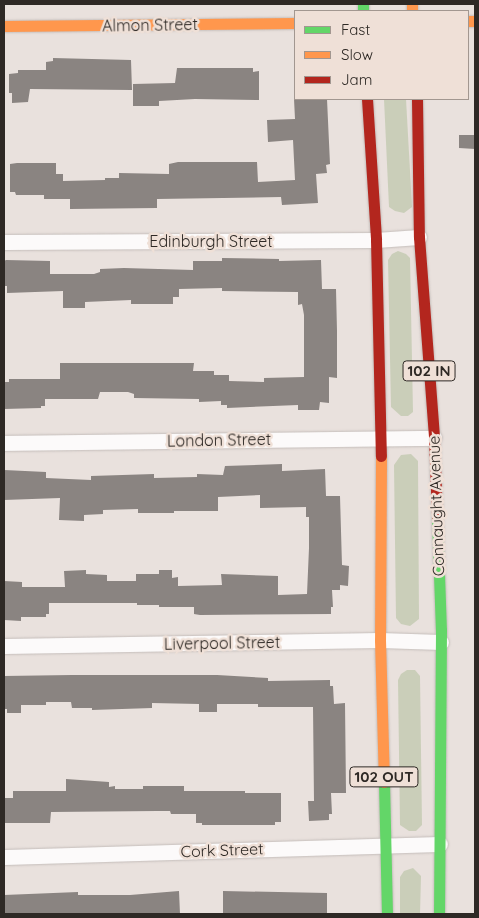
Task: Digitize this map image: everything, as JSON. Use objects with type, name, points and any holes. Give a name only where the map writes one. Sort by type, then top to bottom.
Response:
[{"type":"main road","name":"Almon Street","points":[[4,26],[294,23]]},
{"type":"main road","name":"102 OUT","points":[[367,100],[376,240],[381,438],[380,640],[387,914]]},
{"type":"main road","name":"Connaught Avenue","points":[[417,100],[419,237],[434,438],[440,642],[439,914]]},
{"type":"street","name":"Edinburgh Street","points":[[4,242],[376,240],[419,237]]},
{"type":"street","name":"London Street","points":[[4,443],[434,438]]},
{"type":"street","name":"Liverpool Street","points":[[4,646],[380,640],[440,642]]},
{"type":"street","name":"Cork Street","points":[[4,857],[386,844],[440,844]]},
{"type":"green space","points":[[384,100],[406,100],[412,207],[404,213],[389,207]]},
{"type":"green space","points":[[398,251],[410,258],[413,412],[408,416],[401,416],[391,407],[388,260],[392,254]]},
{"type":"green space","points":[[411,454],[418,461],[419,619],[410,626],[401,624],[396,618],[394,465],[401,455]]},
{"type":"green space","points":[[407,670],[415,670],[420,676],[422,825],[416,831],[409,831],[400,825],[398,680],[401,674]]},
{"type":"green space","points":[[413,868],[421,876],[420,914],[400,914],[400,877],[404,871]]},
{"type":"building","points":[[53,58],[131,60],[132,90],[30,89],[28,102],[12,103],[12,93],[9,93],[9,74],[18,73],[18,70],[46,70],[46,62],[53,61]]},
{"type":"building","points":[[177,68],[253,68],[253,72],[259,71],[259,100],[195,99],[159,101],[159,106],[133,106],[133,84],[175,83]]},
{"type":"building","points":[[294,100],[327,100],[330,164],[326,165],[327,173],[316,174],[318,203],[282,205],[281,197],[157,199],[157,208],[70,209],[70,199],[44,199],[44,195],[16,195],[15,192],[10,192],[10,164],[17,163],[56,163],[56,174],[63,174],[63,181],[119,178],[119,173],[169,174],[169,164],[178,162],[257,162],[258,182],[295,180],[293,140],[268,142],[267,120],[295,119]]},
{"type":"building","points":[[459,135],[475,135],[475,149],[459,148]]},
{"type":"building","points":[[222,258],[279,259],[279,261],[321,260],[322,289],[336,289],[337,378],[329,377],[329,403],[320,402],[319,410],[298,410],[298,405],[227,408],[227,405],[221,405],[221,401],[199,402],[199,399],[134,398],[134,394],[128,392],[100,392],[98,399],[45,399],[45,406],[41,406],[41,408],[4,409],[4,382],[9,382],[9,379],[60,379],[60,363],[194,363],[193,371],[214,371],[214,375],[229,375],[229,381],[264,382],[264,378],[304,377],[304,315],[302,304],[298,305],[298,292],[222,291],[222,288],[179,289],[179,297],[173,297],[173,304],[131,304],[131,300],[85,302],[85,308],[63,308],[63,291],[7,293],[7,286],[4,286],[4,261],[6,260],[50,261],[50,274],[94,274],[100,272],[100,269],[124,268],[193,270],[193,261],[222,261]]},
{"type":"building","points":[[282,464],[282,471],[325,469],[326,496],[340,496],[342,565],[349,566],[348,586],[340,585],[340,590],[332,590],[333,607],[331,607],[331,614],[200,615],[194,614],[194,607],[159,607],[159,605],[137,605],[137,603],[49,603],[49,614],[46,614],[46,617],[21,617],[21,621],[4,620],[4,581],[22,582],[22,587],[65,587],[64,571],[86,570],[86,574],[107,575],[107,581],[136,581],[136,574],[159,574],[159,570],[172,570],[172,578],[178,577],[178,586],[222,585],[221,574],[278,576],[278,595],[307,594],[309,517],[306,517],[306,507],[260,508],[260,495],[218,497],[218,511],[138,513],[138,509],[103,510],[103,514],[84,515],[84,521],[59,520],[60,498],[4,500],[4,470],[46,472],[46,478],[91,480],[91,476],[154,474],[154,478],[197,477],[197,474],[223,475],[225,466]]},
{"type":"building","points":[[217,675],[268,678],[268,681],[330,680],[330,686],[333,686],[334,704],[345,703],[346,793],[331,793],[332,814],[329,814],[329,820],[309,821],[308,801],[314,801],[313,707],[258,707],[258,704],[217,704],[217,712],[199,712],[199,704],[152,703],[152,708],[92,710],[92,708],[72,708],[71,702],[46,702],[46,705],[21,705],[21,713],[7,713],[7,709],[4,709],[4,676]]},
{"type":"building","points":[[66,779],[109,782],[109,787],[115,786],[115,789],[143,789],[143,786],[184,786],[184,791],[281,793],[281,822],[275,822],[275,825],[202,825],[202,823],[196,823],[196,814],[171,814],[170,811],[157,811],[51,812],[50,823],[4,823],[4,798],[13,798],[13,791],[66,791]]},
{"type":"building","points":[[179,891],[180,914],[4,914],[4,895],[78,892],[78,895],[130,895]]},
{"type":"building","points":[[223,891],[327,893],[327,914],[223,914]]},
{"type":"traffic: fast","points":[[363,4],[363,10]]},
{"type":"traffic: fast","points":[[437,517],[441,630],[439,914]]},
{"type":"traffic: fast","points":[[384,782],[387,914]]},
{"type":"traffic: slow","points":[[412,4],[412,10]]},
{"type":"traffic: slow","points":[[469,21],[475,21]]},
{"type":"traffic: slow","points":[[4,26],[294,23]]},
{"type":"traffic: slow","points":[[381,456],[380,640],[384,782]]},
{"type":"traffic: jam","points":[[367,100],[376,240],[381,456]]},
{"type":"traffic: jam","points":[[417,100],[419,237],[434,438],[437,517]]}]
